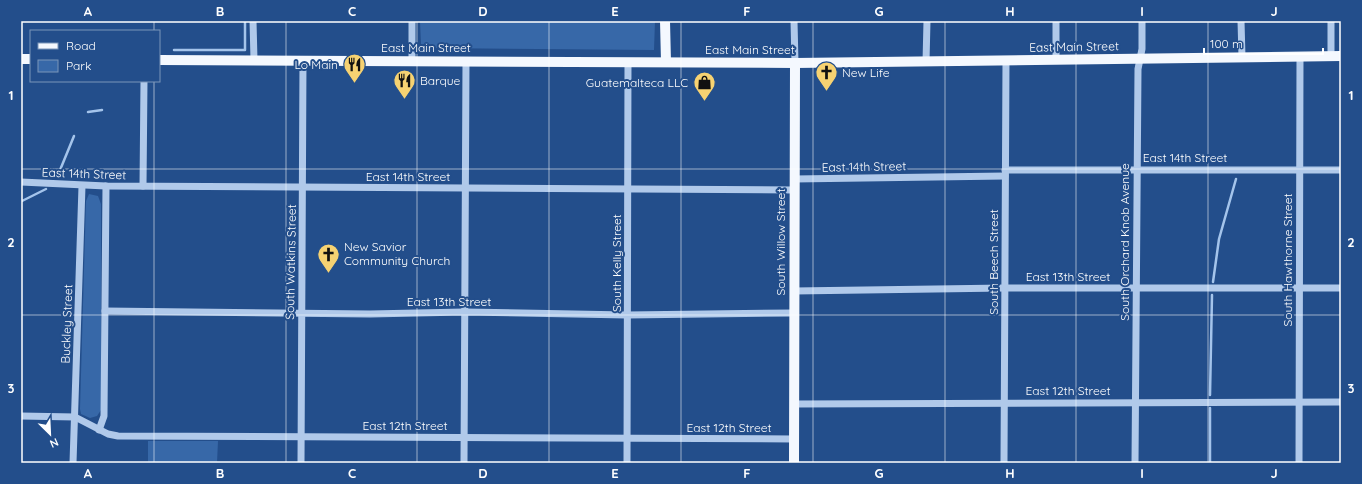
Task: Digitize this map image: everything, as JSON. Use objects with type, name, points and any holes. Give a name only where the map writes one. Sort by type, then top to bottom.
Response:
[{"type":"main road","points":[[665,21],[666,62]]},
{"type":"main road","name":"East Main Street","points":[[160,60],[795,64],[1336,56]]},
{"type":"main road","name":"South Willow Street","points":[[794,463],[793,313],[795,64]]},
{"type":"street","points":[[253,21],[254,60]]},
{"type":"street","points":[[412,21],[412,61]]},
{"type":"street","name":"South Willow Street","points":[[794,21],[795,64]]},
{"type":"street","points":[[926,62],[927,21]]},
{"type":"street","points":[[1056,21],[1056,60]]},
{"type":"street","name":"South Orchard Knob Avenue","points":[[1135,463],[1136,169],[1138,69],[1142,49],[1142,21]]},
{"type":"street","points":[[1242,21],[1242,57]]},
{"type":"street","points":[[1331,21],[1336,56]]},
{"type":"street","name":"South Hawthorne Street","points":[[1299,463],[1300,57]]},
{"type":"street","name":"South Watkins Street","points":[[301,463],[303,60]]},
{"type":"street","name":"South Beech Street","points":[[1004,463],[1006,60]]},
{"type":"street","points":[[464,463],[466,61]]},
{"type":"street","name":"South Kelly Street","points":[[627,463],[628,62]]},
{"type":"street","points":[[143,186],[144,82]]},
{"type":"street","name":"East 14th Street","points":[[794,179],[1136,169],[1341,170]]},
{"type":"street","name":"East 14th Street","points":[[21,182],[82,186],[794,190]]},
{"type":"street","name":"Buckley Street","points":[[73,463],[82,186]]},
{"type":"street","points":[[99,430],[104,416],[106,186]]},
{"type":"street","name":"East 13th Street","points":[[794,291],[1005,288],[1341,288]]},
{"type":"street","name":"East 13th Street","points":[[105,311],[302,313],[464,312],[627,316],[793,313]]},
{"type":"street","name":"East 12th Street","points":[[794,404],[1004,402],[1341,402]]},
{"type":"street","name":"East 12th Street","points":[[21,416],[75,417],[108,434],[118,436],[794,439]]},
{"type":"green space","points":[[420,21],[655,21],[654,50],[428,48],[421,45]]},
{"type":"green space","points":[[89,194],[98,196],[101,204],[101,410],[97,416],[90,418],[81,414],[80,409],[86,201]]},
{"type":"green space","points":[[148,441],[218,441],[217,463],[148,463]]},
{"type":"waterway","points":[[174,50],[245,50],[245,21]]},
{"type":"waterway","points":[[88,112],[102,110]]},
{"type":"waterway","points":[[58,175],[74,136]]},
{"type":"waterway","points":[[1213,282],[1219,239],[1236,179]]},
{"type":"waterway","points":[[22,201],[46,189]]},
{"type":"waterway","points":[[1210,395],[1212,295]]},
{"type":"waterway","points":[[1210,408],[1210,463]]},
{"type":"place","name":"Lo Main","points":[[354,84]]},
{"type":"place","name":"New Life","points":[[827,92]]},
{"type":"place","name":"Barque","points":[[404,100]]},
{"type":"place","name":"Guatemalteca LLC","points":[[704,102]]},
{"type":"place","name":"New Savior Community Church","points":[[328,274]]}]
